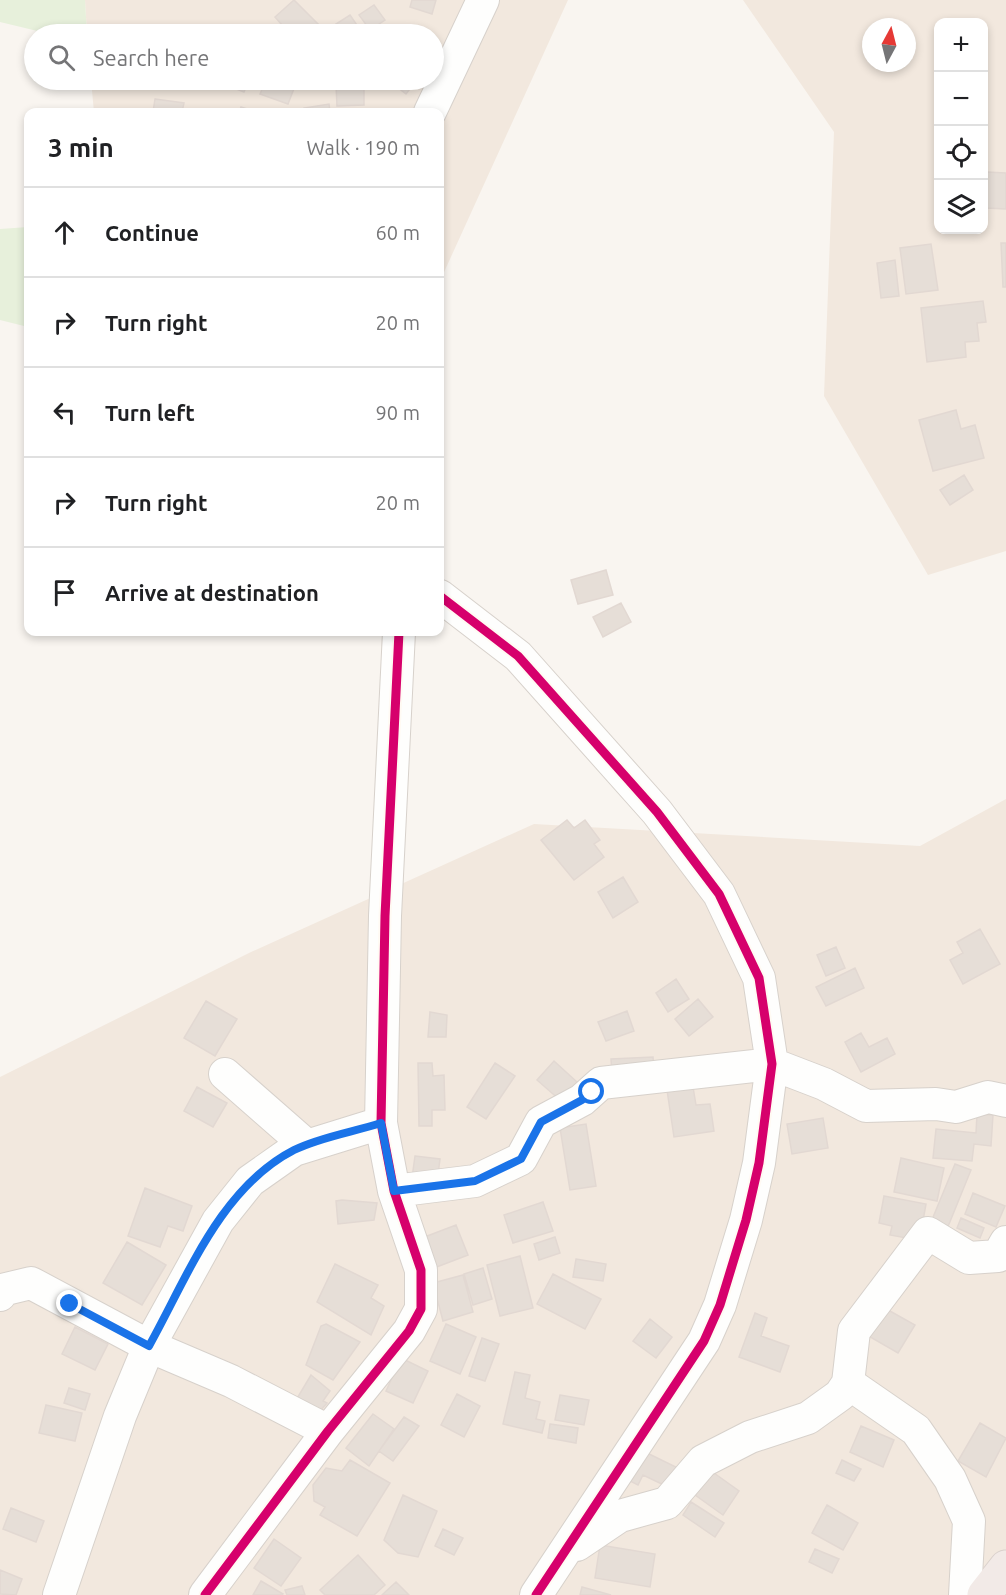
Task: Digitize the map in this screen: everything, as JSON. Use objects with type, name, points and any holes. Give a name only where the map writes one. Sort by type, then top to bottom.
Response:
[{"type":"highway","points":[[984,1595],[1006,1567]]},
{"type":"street","points":[[444,82],[483,0]]},
{"type":"street","points":[[432,108],[440,90]]},
{"type":"street","points":[[444,599],[518,656],[657,812],[719,894],[759,978],[772,1065],[759,1163],[746,1220],[720,1305],[697,1351],[536,1595]]},
{"type":"street","points":[[205,1595],[328,1431],[409,1331],[421,1309],[422,1270],[394,1191],[381,1123],[385,916],[399,636]]},
{"type":"street","points":[[394,1191],[475,1181],[521,1159],[541,1122],[582,1100],[602,1083],[772,1065],[824,1084],[866,1107],[936,1104],[956,1107],[988,1097],[1006,1101]]},
{"type":"street","points":[[225,1074],[306,1146]]},
{"type":"street","points":[[60,1595],[120,1416],[149,1346],[218,1221],[250,1181],[269,1165],[306,1146],[381,1123]]},
{"type":"street","points":[[564,1553],[620,1516],[667,1503],[703,1461],[750,1437],[808,1418],[840,1395],[848,1383],[854,1331],[928,1233],[969,1258],[998,1256],[1006,1242]]},
{"type":"street","points":[[0,1295],[2,1290],[31,1283],[149,1346],[231,1381],[328,1431]]},
{"type":"street","points":[[848,1383],[916,1430],[950,1479],[969,1521],[965,1595]]},
{"type":"shaded area","points":[[85,0],[568,0],[444,272],[444,108],[94,108],[92,90],[444,90],[444,24],[86,24]]},
{"type":"shaded area","points":[[743,0],[1006,0],[1006,551],[928,575],[824,396],[834,132]]},
{"type":"shaded area","points":[[1006,799],[1006,1595],[0,1595],[0,1077],[251,952],[534,824],[920,846]]},
{"type":"green space","points":[[0,0],[85,0],[86,24],[24,24],[24,28],[0,22]]},
{"type":"green space","points":[[24,227],[24,326],[0,320],[0,229]]},
{"type":"building","points":[[294,0],[318,24],[281,24],[275,17]]},
{"type":"building","points":[[412,0],[436,0],[432,14],[410,7]]},
{"type":"building","points":[[374,5],[385,20],[379,24],[366,24],[359,15]]},
{"type":"building","points":[[350,15],[356,24],[336,24]]},
{"type":"building","points":[[262,90],[293,90],[288,104],[260,94]]},
{"type":"building","points":[[336,90],[364,90],[364,105],[337,106]]},
{"type":"building","points":[[155,99],[184,103],[183,108],[154,108]]},
{"type":"building","points":[[329,104],[330,108],[304,108]]},
{"type":"building","points":[[988,172],[1006,173],[1006,209],[988,208]]},
{"type":"building","points":[[1001,243],[1006,243],[1006,287],[1003,287]]},
{"type":"building","points":[[931,244],[938,290],[906,294],[900,248]]},
{"type":"building","points":[[895,260],[899,296],[881,298],[877,263]]},
{"type":"building","points":[[983,301],[986,322],[977,323],[979,341],[965,342],[966,357],[927,362],[921,308]]},
{"type":"building","points":[[956,410],[961,429],[975,425],[984,458],[933,471],[919,420]]},
{"type":"building","points":[[964,475],[973,490],[950,505],[940,490]]},
{"type":"building","points":[[606,570],[613,595],[578,604],[571,580]]},
{"type":"building","points":[[621,603],[631,622],[603,637],[593,617]]},
{"type":"building","points":[[567,820],[574,828],[585,820],[600,840],[594,844],[604,857],[574,880],[541,840]]},
{"type":"building","points":[[623,877],[638,902],[613,918],[598,892]]},
{"type":"building","points":[[980,929],[1000,964],[963,984],[950,960],[963,953],[957,942]]},
{"type":"building","points":[[836,947],[845,968],[826,976],[817,955]]},
{"type":"building","points":[[855,968],[864,988],[826,1006],[816,987]]},
{"type":"building","points":[[676,979],[689,999],[668,1012],[656,993]]},
{"type":"building","points":[[698,999],[713,1017],[689,1036],[675,1019]]},
{"type":"building","points":[[206,1001],[237,1019],[215,1056],[184,1038]]},
{"type":"building","points":[[627,1011],[634,1031],[606,1041],[598,1022]]},
{"type":"building","points":[[430,1012],[447,1015],[446,1037],[428,1037]]},
{"type":"building","points":[[861,1033],[869,1047],[887,1038],[895,1054],[861,1072],[845,1042]]},
{"type":"building","points":[[653,1057],[654,1073],[612,1074],[611,1059]]},
{"type":"building","points":[[554,1061],[577,1082],[561,1101],[537,1080]]},
{"type":"building","points":[[418,1063],[432,1063],[433,1076],[444,1075],[445,1110],[432,1110],[432,1126],[419,1126]]},
{"type":"building","points":[[495,1063],[515,1076],[486,1119],[467,1107]]},
{"type":"building","points":[[197,1087],[227,1103],[213,1127],[184,1111]]},
{"type":"building","points":[[693,1087],[696,1105],[710,1104],[714,1131],[674,1137],[667,1090]]},
{"type":"building","points":[[977,1114],[993,1115],[991,1146],[974,1144],[972,1161],[933,1158],[936,1129],[976,1133]]},
{"type":"building","points":[[823,1118],[828,1148],[792,1154],[787,1124]]},
{"type":"building","points":[[586,1124],[596,1186],[570,1190],[560,1128]]},
{"type":"building","points":[[415,1156],[440,1159],[437,1182],[412,1178]]},
{"type":"building","points":[[901,1158],[944,1168],[937,1201],[894,1192]]},
{"type":"building","points":[[955,1164],[971,1170],[947,1229],[931,1222]]},
{"type":"building","points":[[145,1188],[192,1206],[183,1231],[168,1226],[160,1247],[128,1236]]},
{"type":"building","points":[[973,1193],[1005,1206],[996,1227],[965,1214]]},
{"type":"building","points":[[884,1196],[926,1204],[921,1232],[912,1239],[890,1235],[892,1226],[879,1223]]},
{"type":"building","points":[[336,1201],[377,1203],[374,1220],[338,1224]]},
{"type":"building","points":[[543,1202],[553,1231],[513,1243],[504,1215]]},
{"type":"building","points":[[961,1218],[984,1228],[980,1238],[957,1228]]},
{"type":"building","points":[[456,1225],[468,1255],[434,1268],[422,1238]]},
{"type":"building","points":[[555,1237],[560,1253],[539,1260],[534,1244]]},
{"type":"building","points":[[127,1242],[166,1265],[142,1305],[103,1283]]},
{"type":"building","points":[[520,1256],[533,1308],[500,1316],[487,1265]]},
{"type":"building","points":[[576,1259],[606,1264],[603,1281],[573,1277]]},
{"type":"building","points":[[335,1264],[378,1285],[371,1298],[384,1306],[371,1335],[317,1302]]},
{"type":"building","points":[[483,1268],[492,1299],[473,1305],[464,1274]]},
{"type":"building","points":[[553,1274],[601,1299],[585,1329],[537,1304]]},
{"type":"building","points":[[463,1275],[473,1312],[443,1321],[433,1283]]},
{"type":"building","points":[[881,1306],[915,1325],[898,1353],[865,1334]]},
{"type":"building","points":[[755,1313],[767,1318],[761,1336],[789,1346],[780,1372],[739,1357]]},
{"type":"building","points":[[650,1319],[672,1337],[656,1358],[633,1341]]},
{"type":"building","points":[[326,1324],[360,1342],[333,1380],[306,1365],[321,1326]]},
{"type":"building","points":[[446,1324],[476,1337],[460,1374],[430,1361]]},
{"type":"building","points":[[75,1327],[108,1344],[95,1370],[62,1354]]},
{"type":"building","points":[[482,1338],[499,1344],[485,1381],[469,1376]]},
{"type":"building","points":[[401,1358],[428,1371],[413,1403],[386,1391]]},
{"type":"building","points":[[515,1372],[530,1375],[525,1398],[540,1402],[536,1419],[545,1421],[542,1433],[503,1424]]},
{"type":"building","points":[[311,1375],[330,1391],[323,1401],[327,1403],[315,1417],[296,1400]]},
{"type":"building","points":[[69,1388],[90,1394],[85,1410],[64,1403]]},
{"type":"building","points":[[457,1394],[480,1406],[464,1437],[441,1425]]},
{"type":"building","points":[[560,1395],[589,1400],[584,1425],[555,1420]]},
{"type":"building","points":[[46,1405],[82,1413],[75,1441],[39,1433]]},
{"type":"building","points":[[373,1414],[394,1429],[369,1466],[346,1448]]},
{"type":"building","points":[[404,1417],[419,1426],[393,1461],[379,1451]]},
{"type":"building","points":[[980,1423],[1006,1438],[986,1477],[958,1461]]},
{"type":"building","points":[[550,1424],[578,1428],[576,1443],[548,1438]]},
{"type":"building","points":[[861,1426],[894,1440],[883,1467],[850,1452]]},
{"type":"building","points":[[643,1451],[678,1468],[668,1487],[643,1475],[638,1485],[628,1480]]},
{"type":"building","points":[[350,1460],[390,1483],[357,1536],[320,1515],[325,1507],[314,1501],[313,1485],[326,1468],[342,1471]]},
{"type":"building","points":[[842,1460],[861,1469],[854,1481],[836,1473]]},
{"type":"building","points":[[707,1468],[739,1491],[723,1515],[691,1492]]},
{"type":"building","points":[[403,1495],[437,1511],[418,1557],[398,1553],[384,1540]]},
{"type":"building","points":[[691,1502],[724,1523],[715,1537],[683,1515]]},
{"type":"building","points":[[827,1505],[858,1523],[843,1550],[812,1533]]},
{"type":"building","points":[[11,1508],[44,1521],[36,1542],[3,1529]]},
{"type":"building","points":[[443,1529],[463,1538],[454,1555],[435,1546]]},
{"type":"building","points":[[274,1539],[301,1558],[281,1586],[254,1568]]},
{"type":"building","points":[[600,1545],[655,1554],[650,1587],[595,1578]]},
{"type":"building","points":[[815,1549],[839,1559],[832,1573],[809,1562]]},
{"type":"building","points":[[358,1555],[385,1585],[374,1595],[325,1595],[320,1590]]},
{"type":"building","points":[[0,1570],[22,1579],[16,1595],[0,1594]]},
{"type":"building","points":[[261,1581],[283,1594],[253,1595]]},
{"type":"building","points":[[396,1582],[409,1595],[382,1595]]},
{"type":"building","points":[[302,1586],[305,1595],[287,1595],[285,1590]]},
{"type":"building","points":[[582,1587],[611,1595],[580,1595]]},
{"type":"cycle path","points":[[444,599],[518,656],[657,812],[719,894],[759,978],[772,1064],[759,1163],[746,1220],[720,1305],[704,1341],[536,1595]]},
{"type":"cycle path","points":[[205,1595],[328,1431],[409,1331],[421,1309],[421,1270],[394,1191],[381,1123],[385,916],[399,636]]},
{"type":"route","points":[[70,1304],[149,1346],[218,1221],[250,1181],[269,1165],[294,1150],[381,1123],[394,1191],[475,1181],[521,1159],[541,1122],[582,1100],[592,1092]]}]
